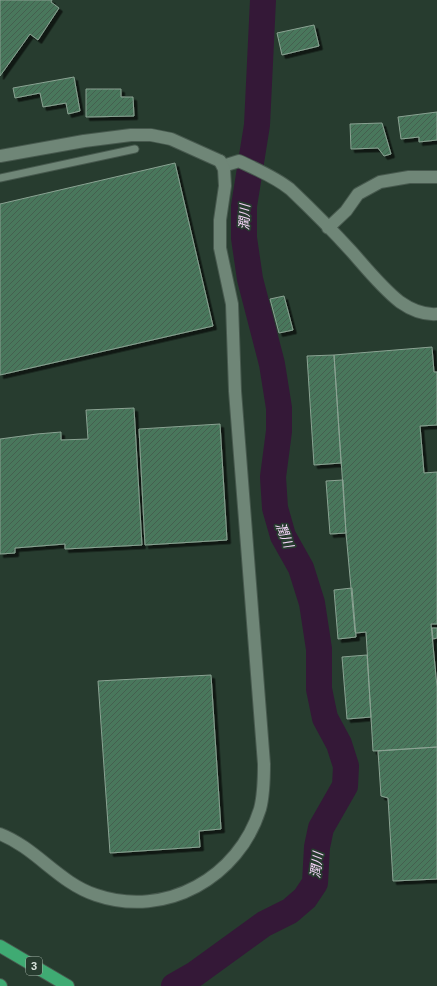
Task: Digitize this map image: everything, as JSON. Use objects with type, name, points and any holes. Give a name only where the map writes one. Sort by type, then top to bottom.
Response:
[{"type":"highway","name":"3","points":[[0,946],[68,986]]},
{"type":"street","points":[[0,156],[84,141],[131,135],[151,135],[170,139],[222,163],[239,161],[289,188],[388,291],[401,302],[415,310],[432,315],[437,314]]},
{"type":"street","points":[[0,834],[20,845],[61,877],[80,888],[97,896],[141,902],[178,895],[195,888],[210,879],[224,867],[247,839],[260,808],[264,787],[264,764],[236,399],[234,326],[232,304],[220,248],[220,220],[225,186],[224,169],[222,163]]},
{"type":"street","points":[[328,228],[346,211],[358,194],[380,182],[409,177],[437,177]]},
{"type":"lane","points":[[0,178],[134,149]]},
{"type":"building","points":[[0,0],[52,0],[51,2],[59,8],[38,40],[30,34],[0,76]]},
{"type":"building","points":[[314,25],[319,46],[282,55],[277,33]]},
{"type":"building","points":[[74,77],[80,111],[68,114],[66,103],[43,107],[40,93],[15,98],[13,88]]},
{"type":"building","points":[[86,89],[121,89],[121,97],[133,97],[134,116],[86,117]]},
{"type":"building","points":[[437,112],[437,140],[419,142],[419,137],[401,139],[398,117]]},
{"type":"building","points":[[382,123],[391,154],[384,156],[378,148],[351,149],[350,124]]},
{"type":"building","points":[[175,163],[213,326],[0,375],[0,204]]},
{"type":"building","points":[[284,296],[293,330],[279,333],[270,299]]},
{"type":"building","points":[[432,347],[434,372],[437,372],[437,425],[420,426],[424,473],[437,472],[437,624],[431,624],[437,687],[437,747],[373,751],[366,632],[355,632],[346,533],[334,355]]},
{"type":"building","points":[[334,355],[341,463],[314,465],[307,356]]},
{"type":"building","points":[[134,408],[142,545],[65,549],[65,544],[15,548],[15,553],[0,554],[0,439],[61,432],[61,440],[88,439],[86,410]]},
{"type":"building","points":[[220,424],[227,540],[145,545],[139,429]]},
{"type":"building","points":[[343,480],[346,533],[330,534],[326,481]]},
{"type":"building","points":[[352,588],[356,637],[338,639],[334,590]]},
{"type":"building","points":[[432,628],[437,628],[437,638],[433,639]]},
{"type":"building","points":[[367,655],[371,717],[347,719],[342,657]]},
{"type":"building","points":[[211,675],[221,829],[199,831],[200,847],[110,853],[98,681]]},
{"type":"building","points":[[437,747],[437,879],[393,881],[388,798],[381,796],[378,751]]},
{"type":"waterway","name":"潤川","points":[[174,986],[195,974],[264,924],[290,911],[305,898],[315,883],[317,847],[321,828],[345,786],[346,766],[339,744],[325,718],[319,689],[319,649],[312,603],[301,568],[283,536],[275,508],[273,477],[279,431],[279,408],[272,364],[250,279],[244,238],[244,206],[257,125],[263,0]]}]
